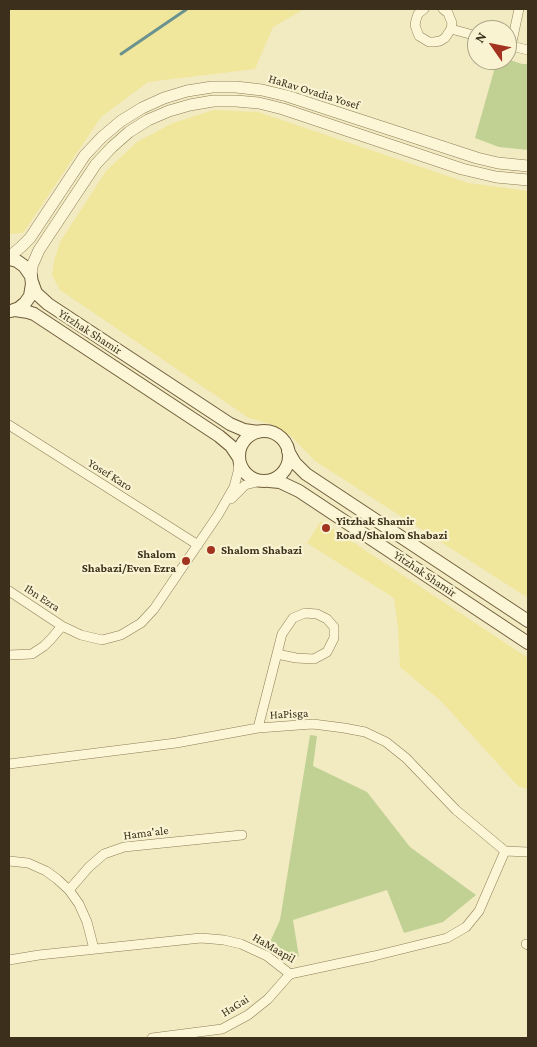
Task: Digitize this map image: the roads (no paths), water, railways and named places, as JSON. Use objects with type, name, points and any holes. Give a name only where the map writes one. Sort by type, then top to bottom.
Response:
[{"type":"main road","name":"Yitzhak Shamir","points":[[9,258],[24,266],[36,292],[48,304],[228,422],[244,430],[258,432]]},
{"type":"main road","points":[[12,311],[22,306],[28,300],[32,292],[31,279]]},
{"type":"main road","name":"Yitzhak Shamir","points":[[12,311],[34,314],[219,436],[231,446],[239,460]]},
{"type":"main road","points":[[266,431],[277,435],[283,441],[288,451],[288,459],[284,470],[276,478],[265,481],[254,479],[247,475],[242,469],[239,460],[241,446],[245,439],[258,432],[266,431]]},
{"type":"main road","name":"Yitzhak Shamir","points":[[288,451],[295,463],[306,474],[528,621]]},
{"type":"main road","name":"Yitzhak Shamir","points":[[265,481],[280,482],[299,491],[528,643]]},
{"type":"street","points":[[424,9],[418,14],[415,25],[418,33],[424,40],[432,42],[440,41],[447,36],[451,29],[452,23],[448,13],[443,9]]},
{"type":"street","points":[[451,29],[467,33]]},
{"type":"street","name":"HaRav Ovadia Yosef","points":[[9,258],[30,238],[85,155],[102,137],[121,121],[142,108],[164,98],[187,91],[212,87],[262,90],[287,96],[477,158],[504,164],[528,166]]},
{"type":"street","name":"HaRav Ovadia Yosef","points":[[31,279],[32,266],[39,250],[96,164],[129,132],[148,120],[190,104],[213,101],[259,103],[473,172],[496,177],[528,180]]},
{"type":"street","name":"Yosef Karo","points":[[9,426],[198,545]]},
{"type":"street","points":[[218,515],[234,487],[239,460]]},
{"type":"street","points":[[218,515],[245,485],[265,481]]},
{"type":"street","name":"Ibn Ezra","points":[[9,592],[62,626],[80,635],[102,640],[121,635],[141,623],[154,609],[218,515]]},
{"type":"street","points":[[258,728],[282,634],[293,618],[305,613],[317,614],[327,619],[334,627],[334,638],[327,652],[314,659],[277,654]]},
{"type":"street","points":[[9,655],[32,654],[44,646],[62,626]]},
{"type":"street","name":"HaPisga","points":[[9,764],[176,743],[258,728],[314,724],[344,728],[365,732],[386,742],[406,758],[456,810],[505,851]]},
{"type":"street","name":"Hama'ale","points":[[69,890],[96,860],[104,854],[124,847],[242,835]]},
{"type":"street","points":[[505,851],[528,852]]},
{"type":"street","name":"HaMaapil","points":[[9,960],[39,955],[201,938],[241,944],[267,956],[290,974],[374,956],[447,938],[466,926],[479,911],[505,851]]},
{"type":"street","points":[[9,860],[28,863],[46,871],[69,890],[79,904],[87,922],[94,949]]},
{"type":"street","name":"HaGai","points":[[152,1038],[222,1028],[248,1015],[268,999],[290,974]]},
{"type":"waterway","points":[[121,54],[187,9]]},
{"type":"place","name":"Yitzhak Shamir Road/Shalom Shabazi","points":[[326,528]]},
{"type":"place","name":"Shalom Shabazi","points":[[211,550]]},
{"type":"place","name":"Shalom Shabazi/Even Ezra","points":[[186,561]]}]
